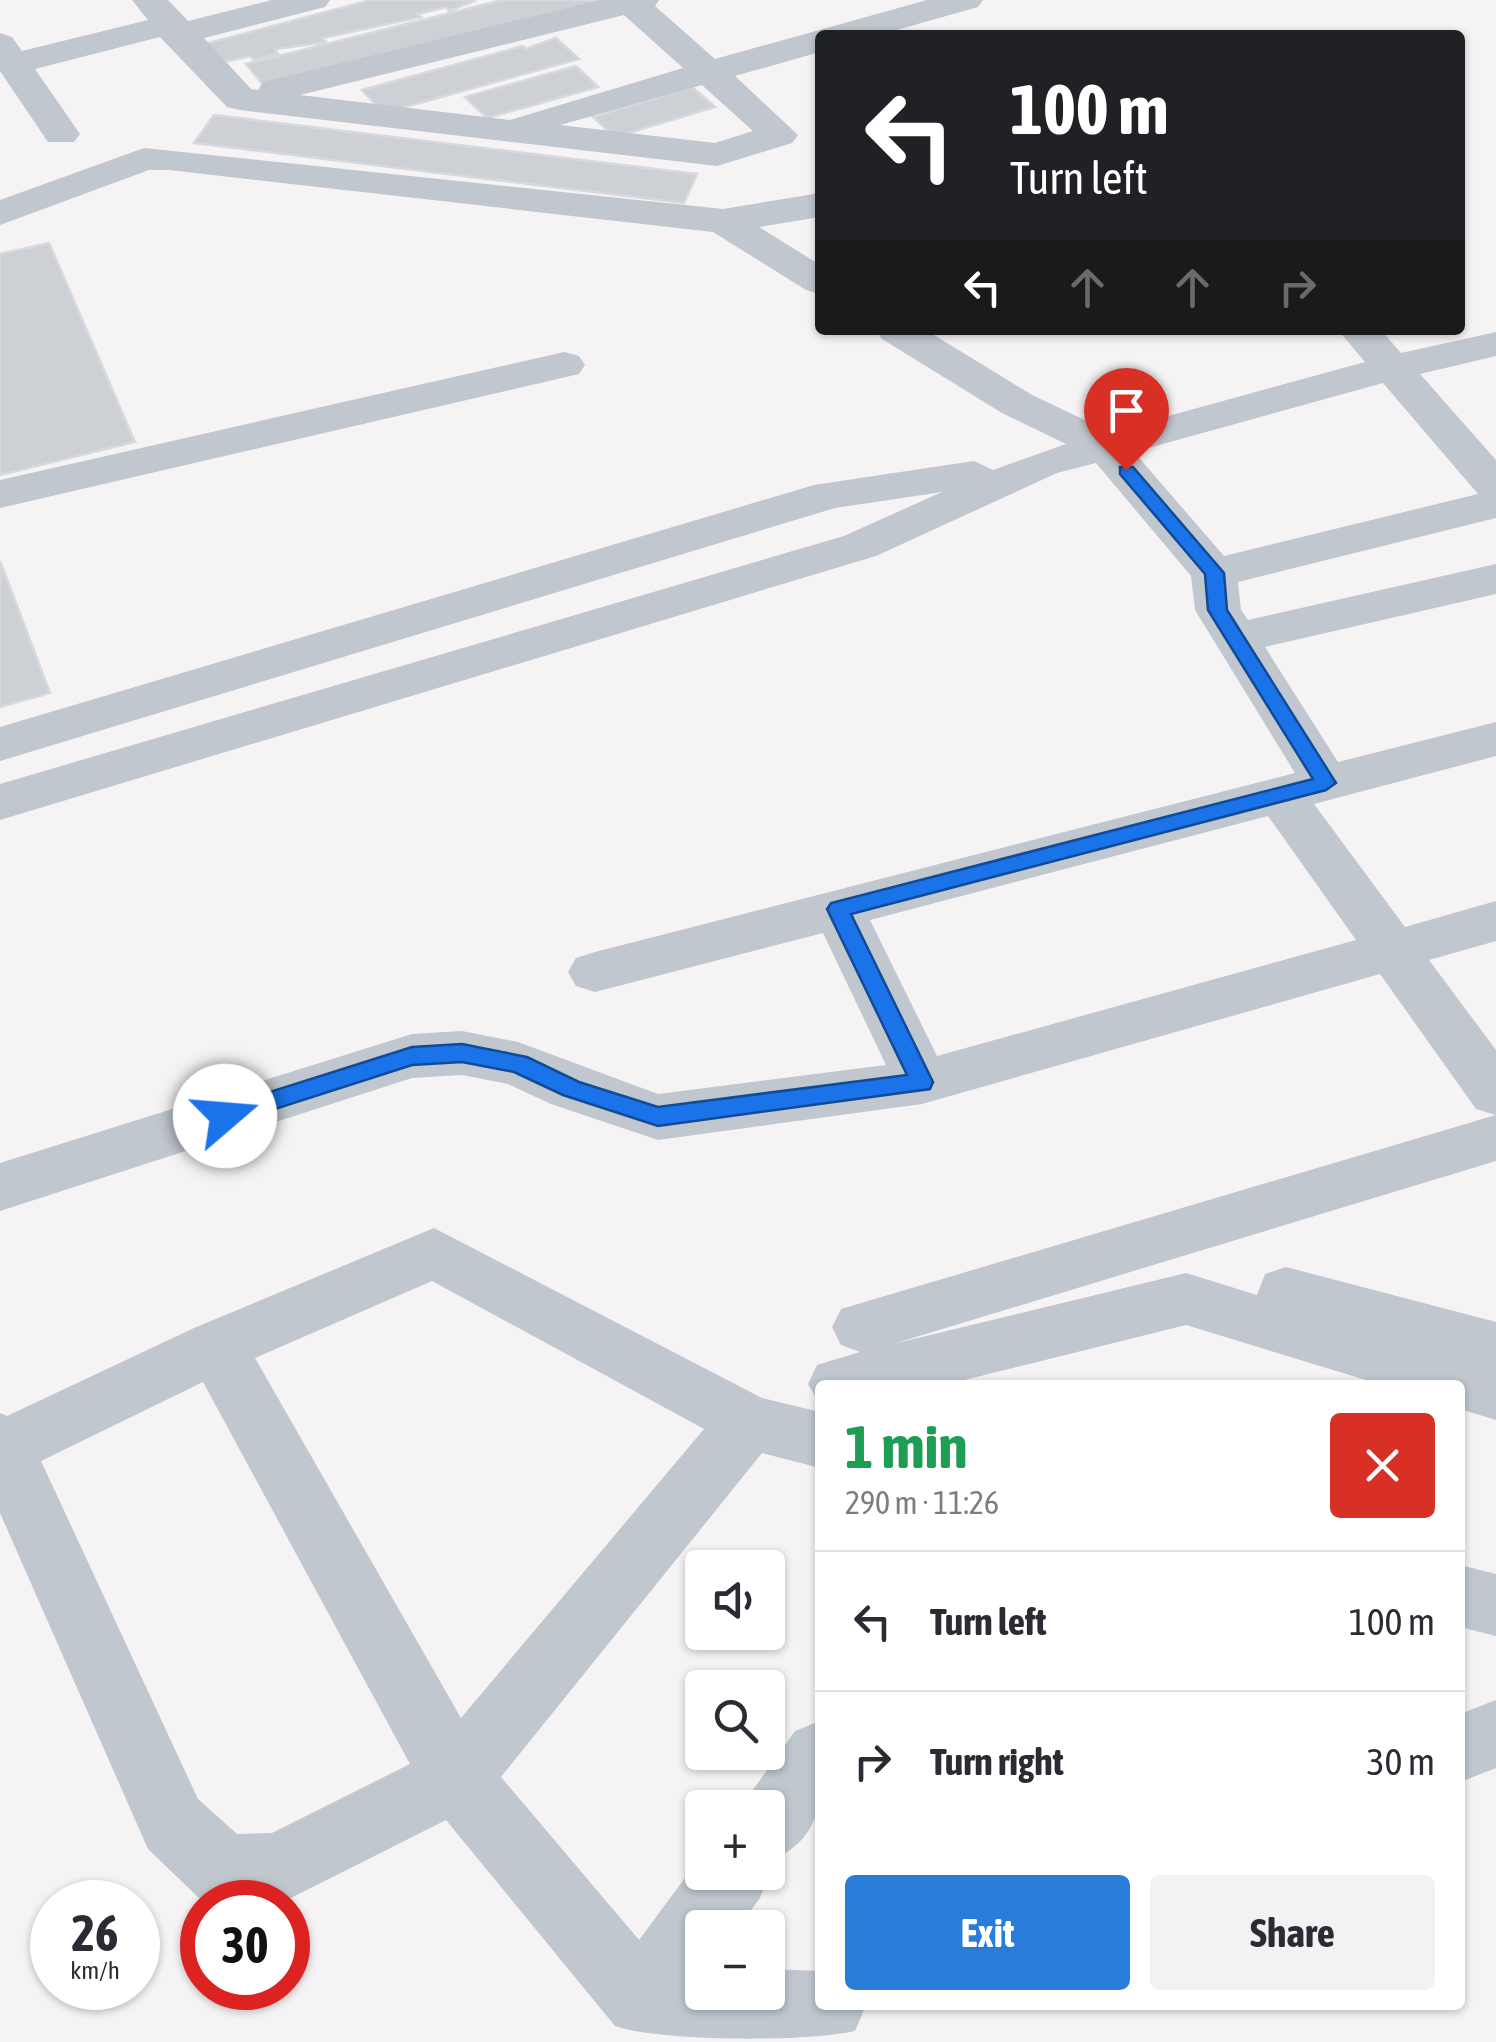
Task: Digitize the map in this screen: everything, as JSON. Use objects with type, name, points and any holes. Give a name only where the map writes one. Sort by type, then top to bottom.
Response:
[{"type":"street","points":[[61,134],[7,54],[164,20],[313,0]]},
{"type":"street","points":[[858,30],[966,0]]},
{"type":"street","points":[[240,99],[634,1],[705,72],[779,135]]},
{"type":"street","points":[[164,20],[240,99],[509,129],[557,140],[717,155],[815,125]]},
{"type":"street","points":[[509,129],[815,41]]},
{"type":"street","points":[[0,213],[144,159],[724,221],[815,207]]},
{"type":"street","points":[[724,221],[815,279]]},
{"type":"street","points":[[905,335],[1017,404],[1104,445],[1214,573],[1218,610],[1236,638],[1303,789],[1396,950],[1496,1093]]},
{"type":"street","points":[[1365,335],[1496,487]]},
{"type":"street","points":[[0,802],[860,546],[1042,464],[1104,445],[1394,366],[1496,344]]},
{"type":"street","points":[[0,494],[564,365]]},
{"type":"street","points":[[0,744],[830,496],[1042,464]]},
{"type":"street","points":[[830,496],[860,546]]},
{"type":"street","points":[[1214,573],[1496,504]]},
{"type":"street","points":[[1236,638],[1496,579]]},
{"type":"street","points":[[595,972],[1496,739]]},
{"type":"street","points":[[838,909],[922,1082]]},
{"type":"street","points":[[0,1187],[412,1056],[462,1053],[518,1064],[571,1088],[658,1117],[922,1082],[1496,921]]},
{"type":"street","points":[[863,1327],[1496,1138]]},
{"type":"street","points":[[1125,1248],[1496,1348]]},
{"type":"street","points":[[749,1422],[456,1778],[277,1869],[224,1871],[173,1824],[1,1444],[434,1253],[749,1422],[815,1414]]},
{"type":"street","points":[[931,1380],[1186,1299],[1453,1380]]},
{"type":"street","points":[[216,1346],[456,1778],[641,2000],[815,2010]]},
{"type":"street","points":[[1465,1384],[1496,1393]]},
{"type":"street","points":[[1465,1597],[1496,1605]]},
{"type":"street","points":[[1465,1746],[1496,1734]]},
{"type":"street","points":[[785,1803],[815,1761]]},
{"type":"street","points":[[641,2000],[721,1890]]},
{"type":"building","points":[[371,0],[476,0],[449,11],[446,7],[418,14],[421,17],[322,38],[326,42],[275,49],[278,54],[254,60],[250,56],[215,64],[201,45]]},
{"type":"building","points":[[502,0],[609,0],[265,87],[246,64]]},
{"type":"building","points":[[556,38],[579,59],[383,113],[362,90],[523,46],[526,49]]},
{"type":"building","points":[[576,66],[598,87],[487,118],[465,97]]},
{"type":"building","points":[[692,87],[715,107],[615,137],[593,117]]},
{"type":"building","points":[[214,115],[697,174],[684,203],[194,143]]},
{"type":"building","points":[[49,243],[135,442],[0,475],[0,254]]},
{"type":"building","points":[[0,561],[50,693],[0,707]]},
{"type":"route","points":[[225,1116],[412,1056],[462,1053],[518,1064],[571,1088],[658,1117],[922,1082],[838,909],[1326,783],[1218,610],[1214,573],[1126,470]]}]
